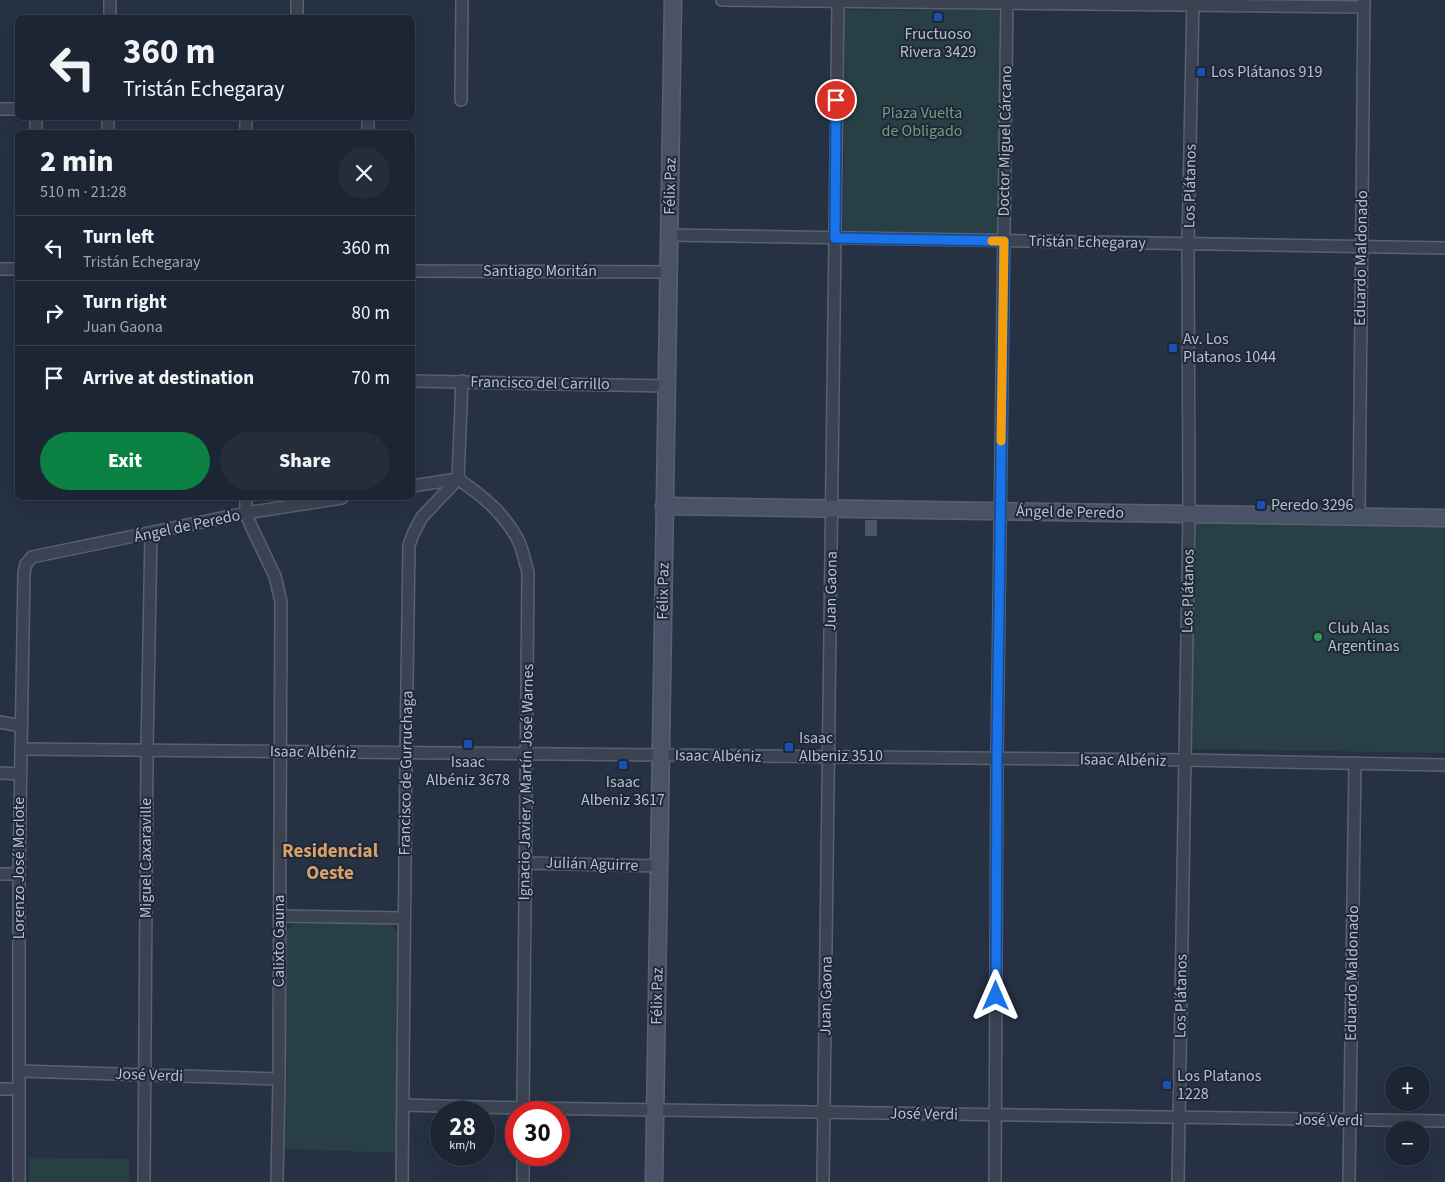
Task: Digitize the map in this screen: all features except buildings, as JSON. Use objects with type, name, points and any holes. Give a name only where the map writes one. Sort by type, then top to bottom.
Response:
[{"type":"main road","name":"Félix Paz","points":[[654,1182],[673,0]]},
{"type":"main road","name":"Ángel de Peredo","points":[[664,506],[1445,518]]},
{"type":"street","points":[[110,0],[110,15]]},
{"type":"street","points":[[297,15],[298,0]]},
{"type":"street","points":[[460,100],[462,0]]},
{"type":"street","points":[[722,0],[1364,3]]},
{"type":"street","name":"Juan Gaona","points":[[823,1182],[838,1]]},
{"type":"street","name":"Doctor Miguel Cárcano","points":[[995,1182],[997,758],[1007,2]]},
{"type":"street","name":"Los Plátanos","points":[[1178,1182],[1189,514],[1188,244],[1193,2]]},
{"type":"street","name":"Eduardo Maldonado","points":[[1358,516],[1364,3]]},
{"type":"street","points":[[0,109],[15,109]]},
{"type":"street","name":"Tristán Echegaray","points":[[669,235],[1445,248]]},
{"type":"street","points":[[0,269],[15,269]]},
{"type":"street","name":"Santiago Moritán","points":[[415,271],[668,272]]},
{"type":"street","name":"Francisco del Carrillo","points":[[415,381],[667,386]]},
{"type":"street","points":[[415,486],[458,479],[462,381]]},
{"type":"street","name":"Francisco de Gurruchaga","points":[[402,1182],[409,545],[422,517],[458,479]]},
{"type":"street","name":"Ignacio Javier y Martín José Warnes","points":[[458,479],[478,492],[509,525],[520,544],[528,572],[523,1101]]},
{"type":"street","name":"Calixto Gauna","points":[[246,500],[246,513],[275,576],[281,602],[279,1079],[276,1182]]},
{"type":"street","name":"Ángel de Peredo","points":[[32,557],[246,513],[329,500]]},
{"type":"street","name":"Miguel Caxaraville","points":[[144,1182],[147,750],[151,533]]},
{"type":"street","name":"Lorenzo José Morlote","points":[[19,1182],[19,874],[24,573],[26,564],[32,557]]},
{"type":"street","points":[[0,722],[21,726]]},
{"type":"street","name":"Isaac Albéniz","points":[[21,749],[1185,760],[1445,765]]},
{"type":"street","name":"Eduardo Maldonado","points":[[1349,1182],[1355,763]]},
{"type":"street","points":[[0,774],[20,774]]},
{"type":"street","name":"Julián Aguirre","points":[[525,863],[659,866]]},
{"type":"street","points":[[0,874],[19,874]]},
{"type":"street","points":[[280,916],[404,918]]},
{"type":"street","name":"José Verdi","points":[[19,1071],[279,1079]]},
{"type":"street","points":[[0,1089],[19,1089]]},
{"type":"street","name":"José Verdi","points":[[403,1105],[505,1109]]},
{"type":"street","name":"José Verdi","points":[[570,1110],[1445,1121]]},
{"type":"street","points":[[523,1166],[523,1182]]},
{"type":"green space","name":"Plaza Vuelta de Obligado","points":[[845,10],[1001,10],[999,234],[843,233]]},
{"type":"green space","name":"Club Alas Argentinas","points":[[1193,520],[1445,525],[1445,753],[1189,749]]},
{"type":"green space","points":[[298,922],[379,923],[392,926],[400,938],[398,1153],[285,1149],[286,932],[291,925]]},
{"type":"green space","points":[[29,1158],[129,1159],[129,1182],[29,1182]]},
{"type":"slow traffic","points":[[992,241],[1004,241],[1001,441]]},
{"type":"place","name":"Fructuoso Rivera 3429","points":[[938,17]]},
{"type":"place","name":"Los Plátanos 919","points":[[1201,72]]},
{"type":"place","name":"Av. Los Platanos 1044","points":[[1173,348]]},
{"type":"place","name":"Peredo 3296","points":[[1261,505]]},
{"type":"place","name":"Club Alas Argentinas","points":[[1318,637]]},
{"type":"place","name":"Isaac Albéniz 3678","points":[[468,744]]},
{"type":"place","name":"Isaac Albeniz 3510","points":[[789,747]]},
{"type":"place","name":"Isaac Albeniz 3617","points":[[623,765]]},
{"type":"place","name":"Los Platanos 1228","points":[[1167,1085]]},
{"type":"district","name":"Residencial Oeste","points":[[330,862]]},
{"type":"route","points":[[836,100],[835,238],[1004,241],[997,758],[996,996]]}]
